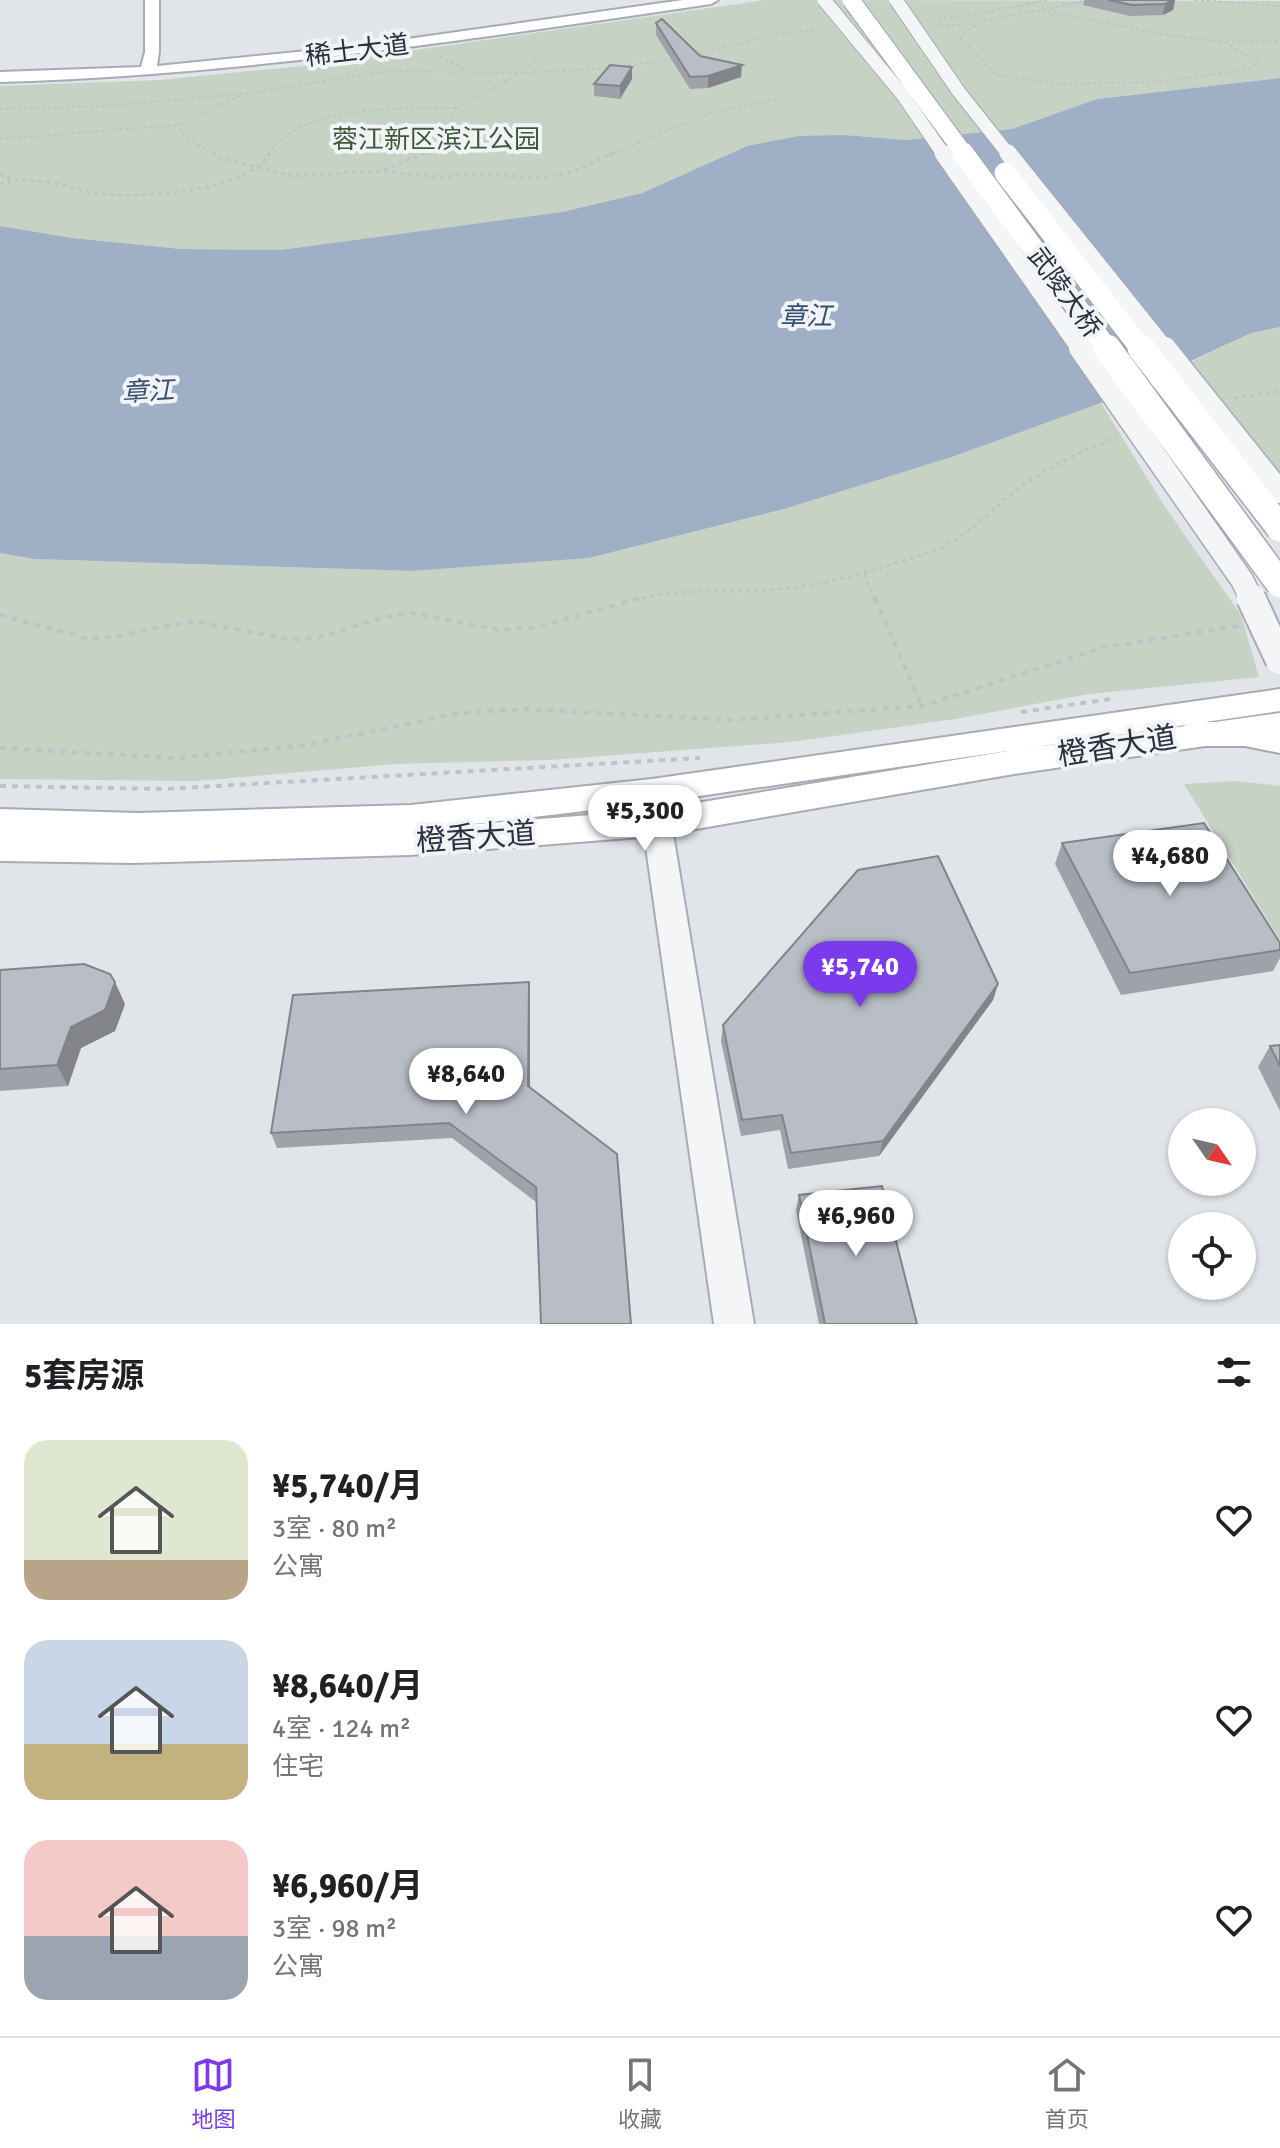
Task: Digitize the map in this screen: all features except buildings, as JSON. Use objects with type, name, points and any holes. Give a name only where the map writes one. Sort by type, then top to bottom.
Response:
[{"type":"main road","points":[[149,67],[152,0]]},
{"type":"main road","points":[[166,0],[168,66]]},
{"type":"main road","name":"稀土大道","points":[[168,66],[319,49],[658,0]]},
{"type":"main road","name":"稀土大道","points":[[0,74],[329,54],[711,0]]},
{"type":"main road","points":[[844,0],[870,25]]},
{"type":"main road","name":"武陵大桥","points":[[851,0],[1280,584]]},
{"type":"main road","name":"武陵大桥","points":[[870,0],[1280,528]]},
{"type":"main road","name":"橙香大道","points":[[0,822],[139,826],[653,807],[1280,700]]},
{"type":"main road","name":"橙香大道","points":[[0,848],[133,850],[410,842],[1280,724]]},
{"type":"main road","points":[[1195,734],[1245,734],[1280,741]]},
{"type":"street","points":[[824,0],[902,94],[1242,580],[1280,660]]},
{"type":"street","points":[[896,0],[959,92],[1280,492]]},
{"type":"street","points":[[653,807],[734,1324]]},
{"type":"path","points":[[1088,0],[976,24],[964,31],[961,38],[969,51],[991,66],[995,74],[1083,83],[1163,81],[1250,69],[1258,63],[1226,42]]},
{"type":"path","points":[[1195,0],[1280,6]]},
{"type":"path","points":[[1042,10],[1143,32],[1226,42],[1280,41]]},
{"type":"path","points":[[432,52],[440,59],[472,71]]},
{"type":"path","points":[[379,171],[410,161],[437,144],[457,108],[521,73],[537,60]]},
{"type":"path","points":[[0,109],[102,106],[243,94],[389,71],[567,72],[671,60]]},
{"type":"path","points":[[0,139],[55,138],[178,125],[243,94]]},
{"type":"path","points":[[178,125],[186,137],[221,158],[311,177],[379,171],[440,177],[478,174],[542,178],[572,172],[649,136],[709,113],[784,98]]},
{"type":"path","points":[[0,184],[10,181],[54,183],[84,192],[163,192],[214,183],[259,167],[278,141],[300,127],[330,118],[388,111],[457,108]]},
{"type":"path","points":[[0,174],[10,181]]},
{"type":"path","points":[[1232,398],[1280,391]]},
{"type":"path","points":[[0,615],[44,630],[99,638],[193,621],[272,639],[305,640],[333,634],[386,615],[414,613],[509,631],[541,628],[614,604],[665,593],[703,589],[756,591],[864,574],[942,547],[978,525],[1012,493],[1037,476],[1066,459],[1121,435]]},
{"type":"path","points":[[864,574],[922,706]]},
{"type":"path","points":[[0,748],[177,758],[306,745],[460,713],[522,709],[731,720],[922,706],[1105,647],[1249,625]]},
{"type":"path","points":[[1008,715],[1113,699]]},
{"type":"path","points":[[0,786],[164,789],[715,757]]},
{"type":"green space","name":"蓉江新区滨江公园","points":[[765,0],[1280,1],[1280,78],[1097,99],[1012,129],[905,140],[845,135],[747,146],[642,193],[562,212],[280,250],[181,249],[72,238],[0,226],[0,86],[158,80],[304,66]]},
{"type":"green space","points":[[1280,327],[1280,474],[1187,364],[1251,333]]},
{"type":"green space","points":[[1101,403],[1165,507],[1241,615],[1259,677],[1089,694],[955,719],[791,742],[549,760],[396,764],[196,781],[0,779],[0,553],[34,559],[413,571],[589,558],[784,509],[952,457]]},
{"type":"green space","points":[[1236,781],[1280,786],[1280,940],[1184,784]]},
{"type":"water","name":"章江","points":[[1280,78],[1280,327],[1251,333],[1101,403],[952,457],[784,509],[589,558],[413,571],[34,559],[0,553],[0,226],[72,238],[181,249],[280,250],[562,212],[642,193],[747,146],[799,136],[845,135],[905,140],[1012,129],[1097,99]]}]
